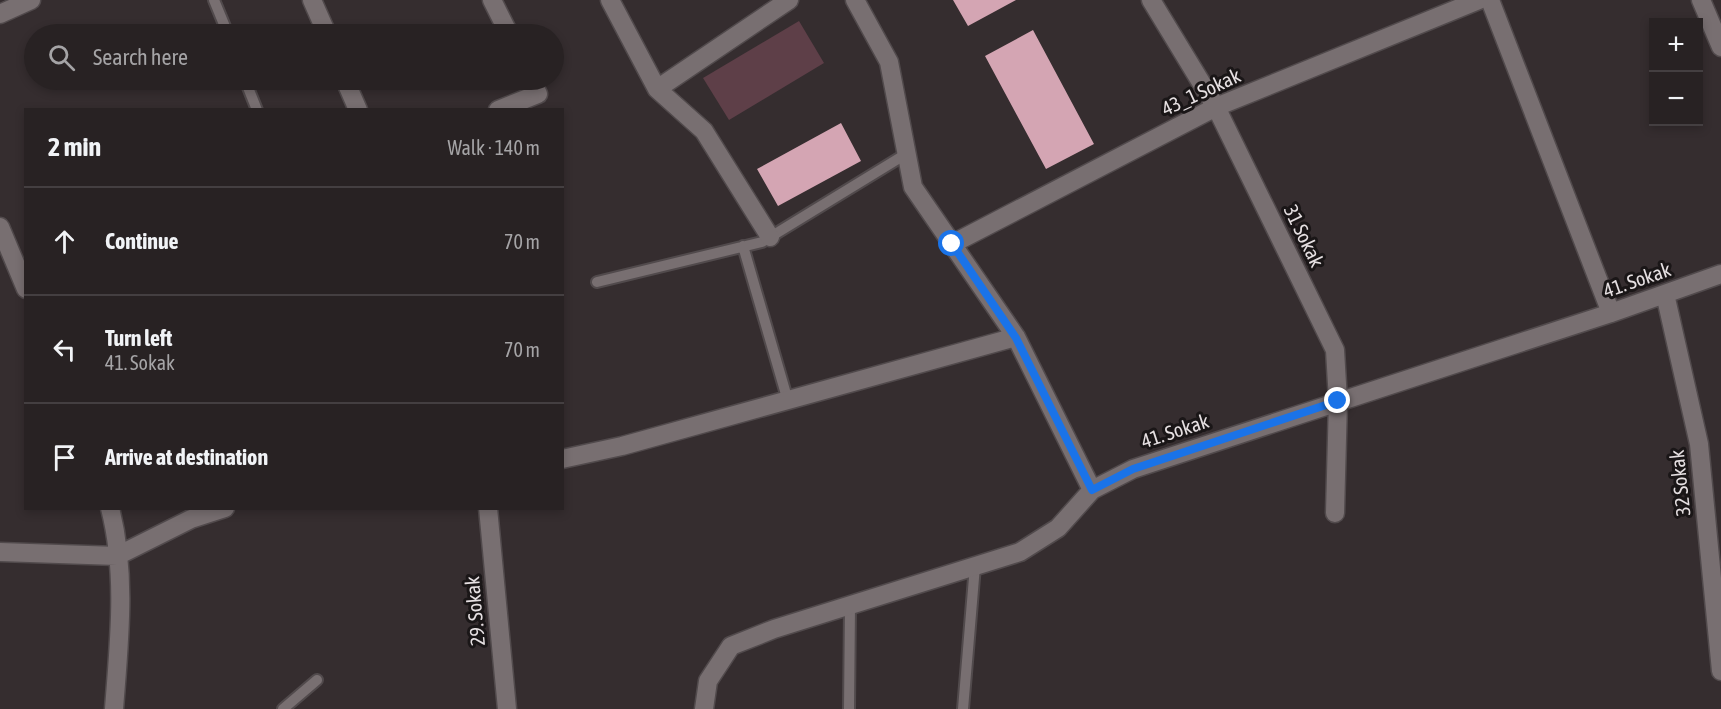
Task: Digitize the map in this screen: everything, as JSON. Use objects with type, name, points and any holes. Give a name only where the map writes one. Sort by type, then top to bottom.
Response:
[{"type":"street","points":[[0,14],[31,0]]},
{"type":"street","points":[[312,0],[323,24]]},
{"type":"street","points":[[492,0],[504,24]]},
{"type":"street","points":[[610,0],[657,89],[704,131],[770,237]]},
{"type":"street","points":[[657,89],[789,0]]},
{"type":"street","points":[[855,0],[889,62],[913,187],[1016,338],[1092,490]]},
{"type":"street","name":"31 Sokak","points":[[1151,0],[1216,107],[1335,350],[1338,401],[1335,513]]},
{"type":"street","name":"43_1 Sokak","points":[[952,244],[1216,107],[1479,0]]},
{"type":"street","points":[[1490,0],[1611,313]]},
{"type":"street","points":[[1701,0],[1721,47]]},
{"type":"street","points":[[349,90],[357,108]]},
{"type":"street","points":[[501,108],[529,90]]},
{"type":"street","points":[[0,227],[22,269]]},
{"type":"street","name":"41. Sokak","points":[[704,709],[708,681],[731,646],[774,629],[1020,552],[1058,528],[1092,490],[1133,469],[1611,313],[1721,274]]},
{"type":"street","name":"32 Sokak","points":[[1665,294],[1699,444],[1721,671]]},
{"type":"street","points":[[564,459],[622,446],[1016,338]]},
{"type":"street","points":[[111,510],[115,527],[121,608],[114,709]]},
{"type":"street","points":[[0,552],[117,556],[191,519],[219,510]]},
{"type":"street","name":"29. Sokak","points":[[488,510],[507,709]]},
{"type":"lane","points":[[214,0],[224,24]]},
{"type":"lane","points":[[249,90],[256,108]]},
{"type":"lane","points":[[597,282],[762,242],[906,154]]},
{"type":"lane","points":[[743,246],[788,401]]},
{"type":"lane","points":[[963,709],[975,566]]},
{"type":"lane","points":[[849,709],[850,605]]},
{"type":"lane","points":[[283,709],[317,680]]},
{"type":"shaded area","points":[[799,21],[824,63],[729,120],[703,78]]},
{"type":"building","points":[[953,0],[1016,0],[968,26]]},
{"type":"building","points":[[1033,30],[1094,144],[1046,169],[985,56]]},
{"type":"building","points":[[841,123],[861,161],[778,206],[757,169]]},
{"type":"route","points":[[952,244],[1016,338],[1092,490],[1133,469],[1338,401]]}]
